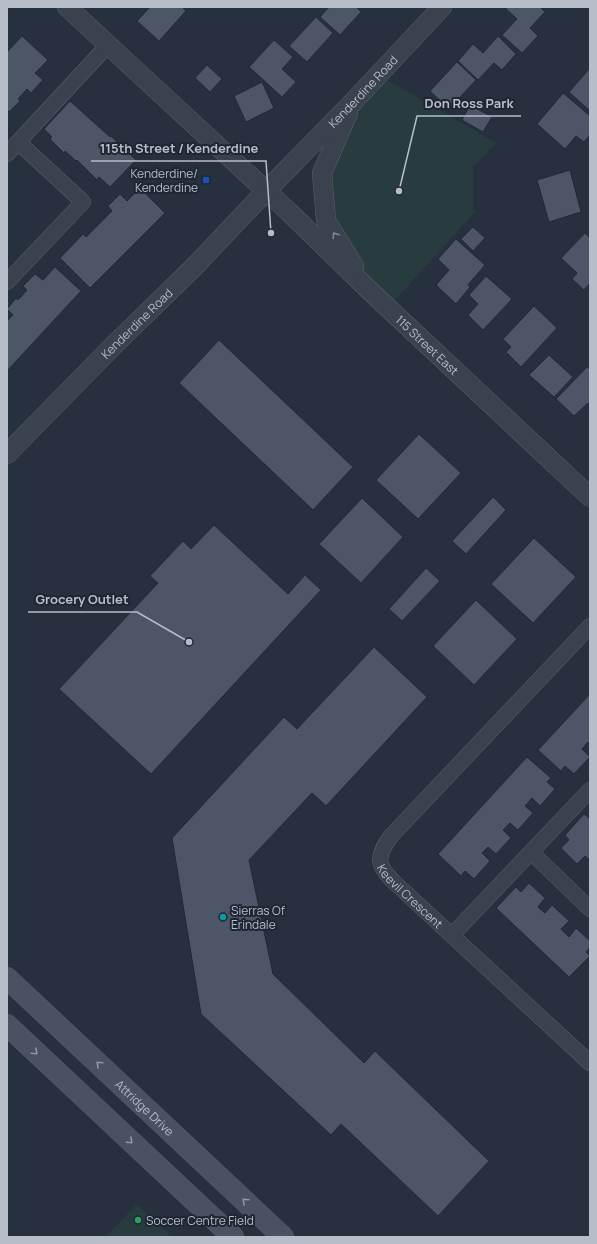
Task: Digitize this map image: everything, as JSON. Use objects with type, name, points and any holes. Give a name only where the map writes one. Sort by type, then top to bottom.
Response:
[{"type":"main road","name":"Attridge Drive","points":[[7,978],[283,1237]]},
{"type":"main road","points":[[7,1025],[233,1237]]},
{"type":"street","name":"Kenderdine Road","points":[[7,454],[113,346],[194,267],[442,7]]},
{"type":"street","points":[[71,8],[108,45],[266,191]]},
{"type":"street","points":[[7,154],[108,45]]},
{"type":"street","points":[[352,103],[322,173],[326,221],[370,292]]},
{"type":"street","points":[[7,282],[83,202],[18,142]]},
{"type":"street","name":"115 Street East","points":[[266,191],[370,292],[590,497]]},
{"type":"street","name":"Keevil Crescent","points":[[590,626],[391,836],[382,848],[380,862],[384,872],[590,1063]]},
{"type":"street","points":[[452,935],[590,790]]},
{"type":"street","points":[[531,852],[590,909]]},
{"type":"green space","points":[[379,75],[496,143],[473,168],[473,208],[475,212],[388,308],[326,221],[322,173],[352,103]]},
{"type":"green space","name":"Soccer Centre Field","points":[[137,1204],[172,1237],[105,1237]]},
{"type":"building","points":[[150,7],[182,7],[186,11],[159,41],[137,21]]},
{"type":"building","points":[[329,7],[356,7],[361,12],[340,35],[320,17]]},
{"type":"building","points":[[507,7],[540,7],[545,12],[530,28],[538,36],[522,53],[502,35],[517,19],[506,9]]},
{"type":"building","points":[[316,17],[333,33],[307,62],[289,46]]},
{"type":"building","points":[[22,36],[48,60],[35,73],[43,80],[31,93],[27,89],[18,99],[20,101],[9,112],[7,109],[7,52]]},
{"type":"building","points":[[498,36],[516,54],[502,70],[494,63],[478,80],[458,61],[473,44],[483,53]]},
{"type":"building","points":[[274,40],[293,57],[282,69],[296,82],[282,97],[249,67]]},
{"type":"building","points":[[457,62],[476,80],[449,109],[430,91]]},
{"type":"building","points":[[207,65],[222,79],[210,92],[195,78]]},
{"type":"building","points":[[590,68],[590,111],[569,92]]},
{"type":"building","points":[[262,82],[274,108],[246,122],[234,96]]},
{"type":"building","points":[[563,93],[590,116],[590,135],[584,142],[576,136],[565,149],[537,124]]},
{"type":"building","points":[[70,101],[110,137],[111,136],[136,160],[110,187],[99,177],[97,180],[77,160],[76,161],[65,151],[64,153],[50,139],[52,137],[44,129]]},
{"type":"building","points":[[470,105],[492,117],[483,132],[462,120]]},
{"type":"building","points":[[570,170],[581,212],[549,222],[537,180]]},
{"type":"building","points":[[140,188],[165,213],[90,288],[60,258],[83,234],[86,237],[112,211],[108,206],[120,194],[127,201]]},
{"type":"building","points":[[473,227],[485,238],[473,251],[461,239]]},
{"type":"building","points":[[585,233],[590,238],[590,283],[584,290],[572,279],[577,273],[561,258]]},
{"type":"building","points":[[456,239],[485,265],[468,285],[470,287],[456,304],[436,285],[449,270],[438,259]]},
{"type":"building","points":[[55,267],[81,291],[7,371],[7,321],[13,315],[7,309],[16,298],[18,300],[27,290],[23,286],[35,274],[43,280]]},
{"type":"building","points":[[486,276],[512,299],[483,330],[468,315],[478,304],[469,295]]},
{"type":"building","points":[[534,306],[557,328],[521,367],[506,352],[511,347],[503,339]]},
{"type":"building","points":[[219,340],[353,467],[313,510],[179,383]]},
{"type":"building","points":[[549,355],[573,377],[554,397],[529,375]]},
{"type":"building","points":[[587,367],[590,369],[590,405],[588,403],[574,416],[556,399]]},
{"type":"building","points":[[419,434],[461,473],[418,519],[376,480]]},
{"type":"building","points":[[493,497],[506,510],[466,554],[452,541]]},
{"type":"building","points":[[362,498],[403,537],[361,583],[319,544]]},
{"type":"building","points":[[214,525],[288,594],[305,575],[321,590],[151,774],[59,689],[158,583],[150,576],[183,541],[191,549]]},
{"type":"building","points":[[534,538],[576,577],[533,623],[491,584]]},
{"type":"building","points":[[426,568],[440,581],[402,621],[389,609]]},
{"type":"building","points":[[476,600],[517,639],[474,685],[433,646]]},
{"type":"building","name":"Sierras Of Erindale","points":[[374,647],[427,697],[326,806],[312,793],[249,860],[273,974],[364,1063],[375,1051],[489,1161],[438,1216],[341,1124],[331,1135],[201,1014],[172,838],[284,717],[297,729]]},
{"type":"building","points":[[590,694],[590,744],[588,742],[582,749],[590,757],[574,774],[565,766],[561,771],[538,750]]},
{"type":"building","points":[[527,757],[551,778],[547,782],[555,789],[540,806],[532,798],[525,806],[533,813],[518,830],[510,823],[503,830],[511,838],[496,854],[488,847],[482,853],[490,861],[474,879],[465,871],[461,876],[438,854]]},
{"type":"building","points":[[584,814],[590,819],[590,860],[585,856],[577,864],[561,848],[569,840],[565,835]]},
{"type":"building","points":[[529,883],[545,898],[538,907],[545,913],[552,905],[569,921],[561,929],[569,937],[576,928],[590,941],[590,947],[586,952],[590,956],[569,977],[496,908],[516,887],[521,892]]},
{"type":"place","name":"Kenderdine/ Kenderdine","points":[[206,180]]},
{"type":"place","name":"Don Ross Park","points":[[399,191]]},
{"type":"place","name":"115th Street / Kenderdine","points":[[271,233]]},
{"type":"place","name":"Grocery Outlet","points":[[189,642]]},
{"type":"place","name":"Sierras Of Erindale","points":[[223,917]]},
{"type":"place","name":"Soccer Centre Field","points":[[138,1220]]}]
